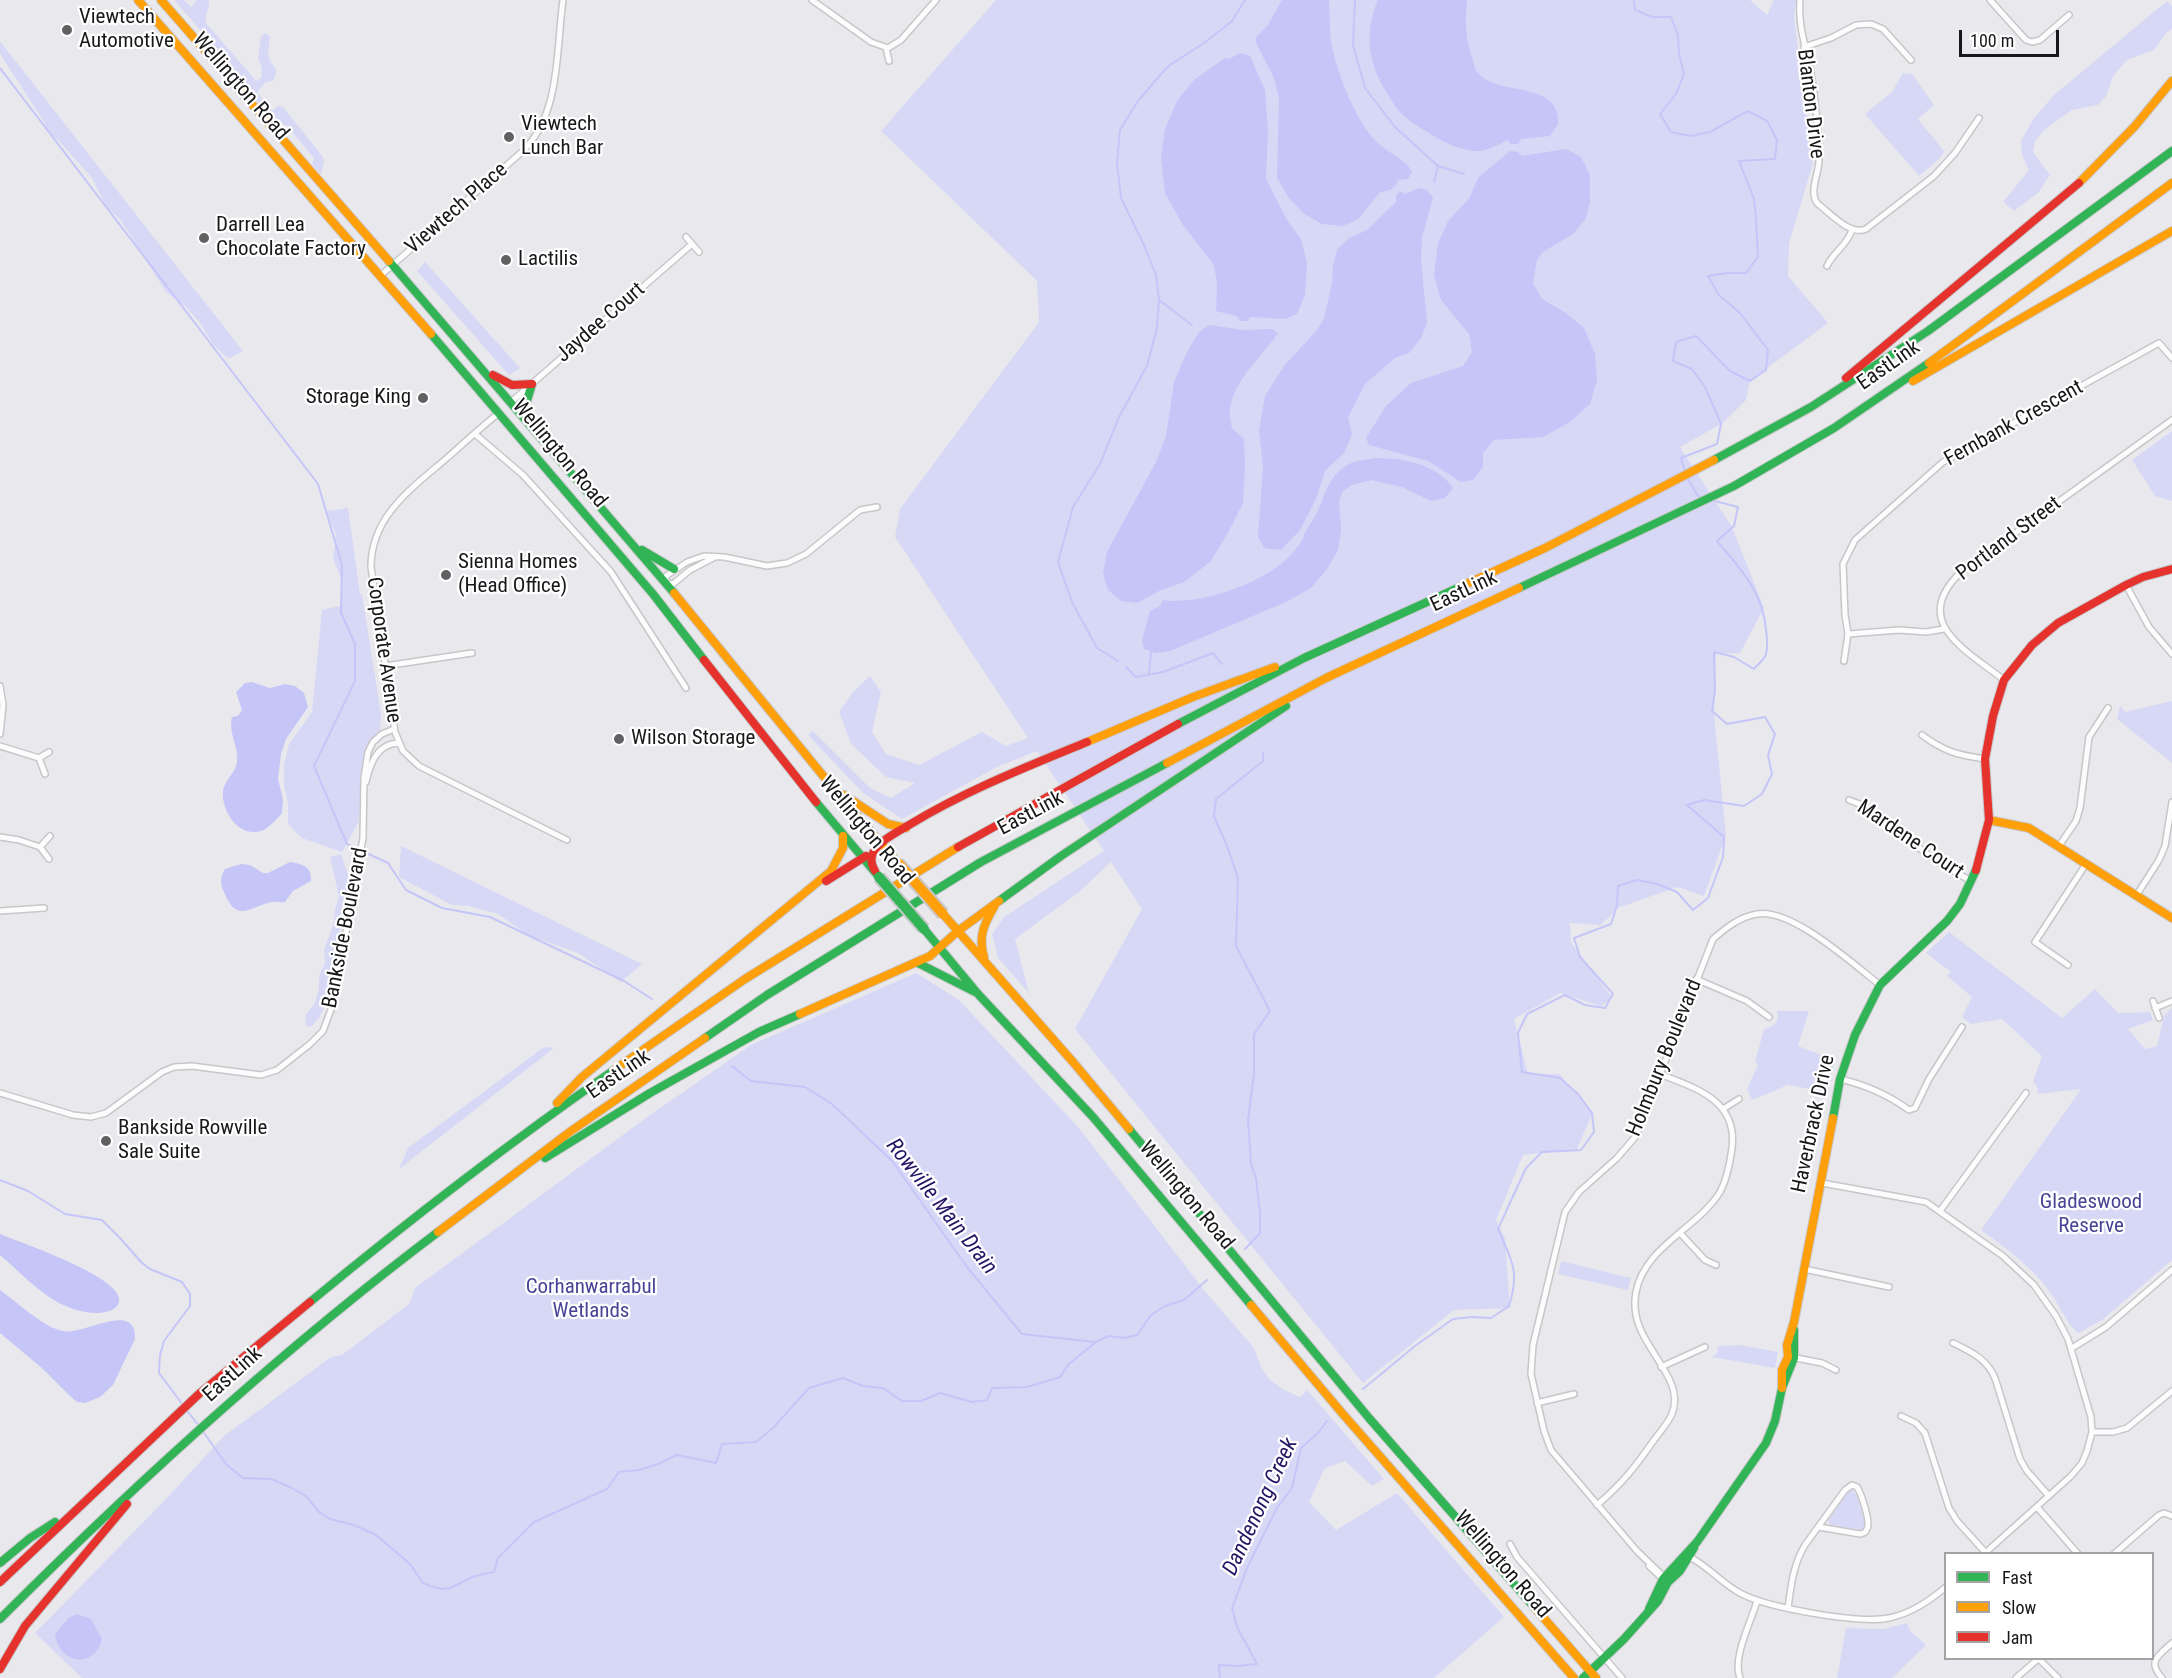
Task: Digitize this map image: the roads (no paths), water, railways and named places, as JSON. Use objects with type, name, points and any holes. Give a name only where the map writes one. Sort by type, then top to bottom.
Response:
[{"type":"main road","name":"Wellington Road","points":[[138,0],[379,278],[499,412],[652,594],[843,836],[978,994],[1078,1100],[1314,1380],[1574,1678]]},
{"type":"main road","name":"Wellington Road","points":[[162,2],[628,538],[831,787],[1073,1062],[1327,1369],[1589,1676]]},
{"type":"main road","points":[[151,15],[162,2]]},
{"type":"main road","points":[[1811,407],[1913,325],[2070,192],[2135,126],[2172,81]]},
{"type":"main road","name":"EastLink","points":[[0,1582],[200,1393],[380,1245],[540,1120],[745,979],[902,880],[1104,764],[1304,658],[1545,548],[1642,499],[1811,407],[1928,331],[2172,151]]},
{"type":"main road","name":"EastLink","points":[[0,1619],[72,1547],[156,1469],[299,1342],[373,1281],[571,1131],[767,995],[981,862],[1326,678],[1734,486],[1782,459],[1852,416],[1972,332],[2171,184]]},
{"type":"main road","points":[[1852,416],[2172,231]]},
{"type":"main road","points":[[480,366],[512,386],[532,384]]},
{"type":"main road","points":[[525,418],[525,406],[532,384]]},
{"type":"main road","points":[[499,412],[511,402]]},
{"type":"main road","points":[[628,538],[642,550],[674,569]]},
{"type":"main road","name":"Haverbrack Drive","points":[[1589,1676],[1649,1609],[1660,1587],[1687,1557],[1766,1443],[1775,1421],[1782,1388],[1782,1370],[1791,1357],[1787,1345],[1794,1323],[1822,1183],[1840,1078],[1855,1035],[1880,985],[1947,921],[1959,904],[1979,863],[1989,820],[1985,759],[1993,716],[2004,680],[2032,645],[2058,623],[2126,585],[2143,577],[2172,569]]},
{"type":"main road","points":[[652,594],[666,583]]},
{"type":"main road","points":[[815,886],[831,879],[873,853],[881,844],[906,828],[969,791],[1193,697],[1304,658]]},
{"type":"main road","points":[[521,1171],[564,1148],[650,1093],[759,1032],[859,986],[918,963],[940,949],[958,932],[1061,856],[1326,678]]},
{"type":"main road","points":[[831,787],[888,824],[906,828]]},
{"type":"main road","points":[[1989,820],[2029,828],[2172,918]]},
{"type":"main road","points":[[540,1120],[582,1077],[735,948],[815,886],[831,871],[839,859],[843,848],[843,836]]},
{"type":"main road","points":[[873,853],[896,860]]},
{"type":"main road","points":[[873,853],[871,862],[877,874]]},
{"type":"main road","points":[[987,963],[980,945],[980,936],[998,902]]},
{"type":"main road","points":[[946,917],[950,931],[948,940]]},
{"type":"main road","points":[[927,932],[938,940],[948,940]]},
{"type":"main road","points":[[918,963],[978,994]]},
{"type":"main road","points":[[1155,1190],[1169,1178]]},
{"type":"main road","points":[[0,1669],[25,1626],[156,1469]]},
{"type":"main road","points":[[0,1563],[30,1538],[80,1505]]},
{"type":"street","name":"Viewtech Place","points":[[379,278],[533,140],[552,95],[563,0]]},
{"type":"street","points":[[812,0],[872,42],[886,48],[899,42],[936,0]]},
{"type":"street","name":"Blanton Drive","points":[[1800,0],[1799,18],[1812,77],[1820,161],[1814,198],[1818,204],[1852,230]]},
{"type":"street","points":[[1990,0],[2026,40],[2032,42],[2040,40],[2069,15]]},
{"type":"street","points":[[1804,47],[1856,26],[1871,24],[1883,29],[1911,60]]},
{"type":"street","points":[[886,48],[889,61]]},
{"type":"street","points":[[1827,266],[1831,258],[1846,244],[1852,230],[1866,229],[1934,176],[1946,164],[1979,118]]},
{"type":"street","points":[[686,237],[699,252]]},
{"type":"street","name":"Jaydee Court","points":[[511,402],[692,244]]},
{"type":"street","name":"Fernbank Crescent","points":[[1844,662],[1848,634],[1843,564],[1855,540],[1943,462],[2159,343],[2172,358]]},
{"type":"street","name":"Corporate Avenue","points":[[499,412],[400,499],[386,517],[376,536],[371,555],[371,567],[394,729],[398,743],[405,754],[419,766],[567,840]]},
{"type":"street","name":"Portland Street","points":[[1944,629],[1940,612],[1941,597],[1949,583],[2172,420]]},
{"type":"street","points":[[475,434],[523,475],[611,572],[686,688]]},
{"type":"street","points":[[715,557],[690,570],[673,584],[666,583],[666,576],[694,558],[715,557],[724,557],[767,566],[787,563],[806,554],[860,510],[877,507]]},
{"type":"street","points":[[2126,585],[2149,627],[2172,654]]},
{"type":"street","points":[[1848,634],[1899,630],[1926,632],[1944,629],[1954,642],[2004,680]]},
{"type":"street","points":[[385,666],[472,652]]},
{"type":"street","points":[[0,686],[3,705],[0,734]]},
{"type":"street","points":[[2059,846],[2076,821],[2080,808],[2089,737],[2108,708]]},
{"type":"street","name":"Bankside Boulevard","points":[[0,1093],[73,1115],[91,1117],[106,1113],[162,1072],[174,1067],[192,1066],[261,1075],[277,1070],[310,1044],[323,1031],[329,1018],[363,838],[364,778],[368,752],[373,742],[382,734],[394,729]]},
{"type":"street","points":[[1922,735],[1938,747],[1955,754],[1985,759]]},
{"type":"street","name":"Bankside Boulevard","points":[[364,792],[369,770],[376,756],[387,744],[398,743]]},
{"type":"street","points":[[0,746],[39,758],[45,774]]},
{"type":"street","points":[[39,758],[49,752]]},
{"type":"street","name":"Mardene Court","points":[[1849,800],[1862,805],[1938,862],[1971,880]]},
{"type":"street","points":[[2136,896],[2159,860],[2165,846],[2172,801]]},
{"type":"street","points":[[40,847],[50,836]]},
{"type":"street","points":[[0,837],[22,840],[40,847],[49,858]]},
{"type":"street","points":[[2068,965],[2035,942],[2086,864]]},
{"type":"street","points":[[0,911],[45,908]]},
{"type":"street","name":"Holmbury Boulevard","points":[[1665,1580],[1653,1571],[1551,1450],[1544,1431],[1531,1374],[1532,1354],[1565,1212],[1579,1191],[1632,1142],[1643,1122],[1713,939],[1734,922],[1758,913],[1786,917],[1808,930],[1880,985]]},
{"type":"street","points":[[1696,979],[1747,1001],[1769,1017]]},
{"type":"street","points":[[2152,1001],[2159,1018]]},
{"type":"street","points":[[2155,1008],[2172,1001]]},
{"type":"street","points":[[1840,1078],[1864,1084],[1892,1098],[1909,1110],[1915,1108],[1929,1079],[1962,1028]]},
{"type":"street","points":[[1597,1505],[1626,1479],[1670,1418],[1674,1408],[1671,1384],[1638,1327],[1635,1314],[1636,1292],[1640,1278],[1647,1266],[1712,1201],[1726,1177],[1732,1143],[1729,1123],[1723,1109],[1704,1093],[1660,1074]]},
{"type":"street","points":[[1940,1211],[2026,1093]]},
{"type":"street","points":[[1723,1109],[1739,1099]]},
{"type":"street","points":[[1822,1183],[1916,1199],[1940,1211],[2003,1256],[2026,1277],[2051,1308],[2071,1346],[2089,1408],[2092,1432],[2087,1451],[2079,1467],[1985,1552]]},
{"type":"street","points":[[1680,1233],[1705,1260],[1716,1265]]},
{"type":"street","points":[[1804,1269],[1889,1287]]},
{"type":"street","points":[[2071,1346],[2092,1336],[2112,1322],[2172,1270]]},
{"type":"street","points":[[1953,1343],[1977,1356],[1991,1369],[2020,1459],[2027,1471],[2049,1496]]},
{"type":"street","points":[[1661,1367],[1705,1347]]},
{"type":"street","points":[[1791,1357],[1822,1364],[1836,1370]]},
{"type":"street","points":[[2092,1432],[2113,1432],[2127,1428],[2172,1390]]},
{"type":"street","points":[[1537,1403],[1574,1394]]},
{"type":"street","points":[[1901,1416],[1912,1420],[1925,1433],[1949,1508],[1983,1552]]},
{"type":"street","points":[[1788,1608],[1795,1565],[1805,1545],[1847,1488],[1852,1485],[1857,1487],[1869,1524],[1866,1531],[1860,1534],[1819,1527]]},
{"type":"street","points":[[2037,1507],[2076,1552]]},
{"type":"street","points":[[2116,1552],[2158,1515],[2164,1513],[2172,1516]]},
{"type":"street","name":"Wellington Road","points":[[1510,1544],[1517,1557],[1622,1678]]},
{"type":"street","points":[[1687,1557],[1731,1588],[1757,1601],[1861,1619],[1896,1616],[1916,1608],[1944,1588]]},
{"type":"street","points":[[1740,1678],[1737,1670],[1738,1658],[1757,1601]]},
{"type":"street","points":[[2162,1678],[2155,1670],[2154,1663],[2156,1658],[2172,1643]]},
{"type":"street","points":[[2016,1678],[2037,1660]]},
{"type":"street","points":[[2039,1660],[2058,1678]]},
{"type":"water","points":[[1282,0],[1329,0],[1333,51],[1339,73],[1355,110],[1374,139],[1412,171],[1408,179],[1398,180],[1391,189],[1380,192],[1358,219],[1343,226],[1322,224],[1303,213],[1289,198],[1277,178],[1279,99],[1274,78],[1256,43],[1256,37],[1268,25]]},
{"type":"water","points":[[1378,0],[1467,0],[1467,37],[1477,72],[1486,80],[1531,92],[1550,102],[1557,112],[1558,124],[1550,136],[1521,139],[1518,144],[1511,144],[1508,140],[1486,150],[1472,151],[1444,142],[1408,119],[1398,110],[1387,93],[1372,59],[1371,24]]},
{"type":"water","points":[[1240,53],[1250,56],[1265,90],[1268,132],[1266,179],[1287,220],[1301,239],[1307,263],[1305,295],[1297,314],[1285,319],[1250,317],[1247,321],[1240,321],[1237,316],[1216,311],[1217,284],[1214,265],[1183,225],[1165,193],[1161,158],[1165,129],[1177,101],[1194,80],[1225,58],[1229,59]]},
{"type":"water","points":[[1566,149],[1581,157],[1590,175],[1590,201],[1586,218],[1573,234],[1543,252],[1537,260],[1533,283],[1542,299],[1566,313],[1584,328],[1595,354],[1597,380],[1590,404],[1570,422],[1543,437],[1494,440],[1483,453],[1483,467],[1473,480],[1461,482],[1428,461],[1369,445],[1366,438],[1386,406],[1411,383],[1463,366],[1472,352],[1469,334],[1441,300],[1434,275],[1438,244],[1448,221],[1469,199],[1478,178],[1510,151],[1518,152],[1522,156]]},
{"type":"water","points":[[1419,188],[1427,190],[1433,198],[1422,237],[1421,259],[1427,323],[1421,338],[1409,353],[1395,358],[1365,384],[1348,418],[1352,434],[1344,453],[1325,471],[1316,499],[1300,530],[1281,550],[1264,548],[1258,537],[1263,466],[1259,431],[1265,396],[1284,366],[1324,319],[1337,250],[1349,238],[1367,230],[1396,202],[1396,196],[1400,191],[1405,194]]},
{"type":"water","points":[[1209,325],[1244,330],[1272,329],[1278,333],[1243,378],[1230,409],[1232,428],[1244,439],[1243,503],[1210,562],[1184,582],[1159,591],[1137,603],[1121,601],[1108,590],[1103,573],[1107,552],[1156,462],[1166,436],[1174,382],[1187,352],[1199,332]]},
{"type":"water","points":[[1375,458],[1408,461],[1429,468],[1438,473],[1453,488],[1445,498],[1431,501],[1402,487],[1371,480],[1352,485],[1343,491],[1339,501],[1341,530],[1338,550],[1327,569],[1311,588],[1286,602],[1170,651],[1156,653],[1144,649],[1142,640],[1150,611],[1160,606],[1163,600],[1198,599],[1218,594],[1237,588],[1274,569],[1300,544],[1336,474],[1352,463]]},
{"type":"water","points":[[252,682],[270,688],[285,684],[295,686],[304,693],[308,707],[286,739],[281,754],[278,779],[283,799],[282,813],[267,828],[253,832],[245,830],[233,821],[223,798],[225,783],[235,770],[237,762],[231,723],[232,717],[238,716],[242,710],[236,692],[245,683]]},
{"type":"water","points":[[290,862],[306,867],[310,872],[311,881],[293,891],[285,902],[271,902],[243,911],[233,907],[229,902],[221,883],[225,869],[241,864],[250,865],[263,873],[268,873]]},
{"type":"water","points":[[0,1234],[69,1262],[106,1282],[117,1293],[118,1305],[100,1313],[85,1312],[57,1302],[33,1285],[0,1255]]},
{"type":"water","points":[[0,1290],[38,1319],[62,1331],[83,1329],[118,1320],[127,1322],[133,1327],[135,1339],[113,1385],[100,1397],[85,1403],[77,1402],[43,1369],[0,1333]]},
{"type":"water","points":[[77,1614],[91,1619],[102,1639],[98,1649],[92,1656],[85,1659],[70,1657],[63,1652],[55,1634],[69,1618]]},
{"type":"waterway","points":[[1118,661],[1097,648],[1072,602],[1058,562],[1073,507],[1100,464],[1119,417],[1147,366],[1157,328],[1159,300],[1156,275],[1121,198],[1117,163],[1120,130],[1138,101],[1161,74],[1170,65],[1232,21],[1245,0]]},
{"type":"waterway","points":[[1355,0],[1353,45],[1365,88],[1395,127],[1438,166],[1464,174]]},
{"type":"waterway","name":"Dandenong Creek","points":[[1634,0],[1635,10],[1652,17],[1671,17],[1678,35],[1679,54],[1684,74],[1676,94],[1660,114],[1671,132],[1691,136],[1710,132],[1748,111],[1767,121],[1777,140],[1775,159],[1739,161],[1754,199],[1758,257],[1746,273],[1708,276],[1719,295],[1740,313],[1768,350],[1766,370],[1750,381],[1730,371],[1696,336],[1676,342],[1673,361],[1692,369],[1705,387],[1721,424],[1717,444],[1681,458],[1685,472]]},
{"type":"waterway","points":[[0,68],[318,484],[342,565],[341,613],[355,644],[355,681],[314,766],[347,844],[388,863],[406,890],[442,908],[490,917],[624,981],[652,999]]},
{"type":"waterway","points":[[1434,182],[1438,166]]},
{"type":"waterway","points":[[1159,300],[1192,325]]},
{"type":"waterway","name":"Dandenong Creek","points":[[1687,478],[1698,496],[1701,497]]},
{"type":"waterway","name":"Dandenong Creek","points":[[1363,1389],[1415,1346],[1453,1319],[1491,1318],[1509,1306],[1514,1284],[1513,1266],[1498,1229],[1526,1168],[1542,1152],[1581,1150],[1594,1132],[1592,1113],[1578,1094],[1560,1078],[1522,1072],[1518,1033],[1527,1014],[1565,995],[1585,1005],[1605,1008],[1613,994],[1580,957],[1574,938],[1611,924],[1617,905],[1618,886],[1637,880],[1657,884],[1677,892],[1693,910],[1708,898],[1723,857],[1724,837],[1687,805],[1704,800],[1744,806],[1762,794],[1772,774],[1768,755],[1775,734],[1765,717],[1727,724],[1712,711],[1715,691],[1714,652],[1734,657],[1754,669],[1763,660],[1767,651],[1764,616],[1755,592],[1742,571],[1717,541],[1734,526],[1738,507],[1715,501]]},
{"type":"waterway","points":[[1149,674],[1151,652]]},
{"type":"waterway","points":[[1126,667],[1136,677],[1163,672],[1213,653],[1222,664]]},
{"type":"waterway","points":[[1245,1249],[1260,1233],[1260,1213],[1256,1178],[1251,1164],[1248,1120],[1254,1074],[1254,1034],[1270,1011],[1236,946],[1238,878],[1214,816],[1216,799],[1263,761],[1263,753]]},
{"type":"waterway","name":"Rowville Main Drain","points":[[732,1066],[751,1081],[805,1087],[832,1104],[893,1162],[967,1267],[1022,1334],[1095,1342]]},
{"type":"waterway","points":[[0,1180],[28,1191],[65,1214],[102,1220],[142,1263],[150,1269],[182,1282],[190,1294],[190,1306],[164,1341],[159,1373],[183,1405]]},
{"type":"waterway","points":[[204,1433],[226,1464],[243,1478],[271,1479],[292,1488],[306,1496],[319,1512],[330,1519],[354,1525],[376,1535],[410,1564],[423,1583],[441,1589],[450,1588],[475,1576],[494,1572],[498,1558],[534,1522],[607,1489],[619,1472],[639,1470],[677,1455],[716,1463],[722,1444],[756,1442],[774,1427],[809,1388],[843,1378],[863,1386],[883,1388],[902,1401],[921,1401],[940,1393],[972,1402],[987,1400],[992,1388],[1027,1387],[1060,1377],[1069,1364],[1096,1342],[1108,1336],[1124,1338],[1137,1335],[1151,1315],[1165,1306],[1184,1300],[1207,1280]]},
{"type":"waterway","points":[[188,1412],[199,1426]]},
{"type":"waterway","name":"Dandenong Creek","points":[[1220,1678],[1219,1665],[1257,1664],[1237,1627],[1232,1608],[1247,1568],[1277,1508],[1292,1488],[1301,1448],[1319,1432],[1327,1421]]},
{"type":"place","name":"Viewtech Automotive","points":[[67,30]]},
{"type":"place","name":"Viewtech Lunch Bar","points":[[509,137]]},
{"type":"place","name":"Darrell Lea Chocolate Factory","points":[[204,238]]},
{"type":"place","name":"Lactilis","points":[[506,260]]},
{"type":"place","name":"Storage King","points":[[423,398]]},
{"type":"place","name":"Sienna Homes (Head Office)","points":[[446,575]]},
{"type":"place","name":"Wilson Storage","points":[[619,739]]},
{"type":"place","name":"Bankside Rowville Sale Suite","points":[[106,1141]]},
{"type":"park label","name":"Gladeswood Reserve","points":[[2091,1215]]},
{"type":"park label","name":"Corhanwarrabul Wetlands","points":[[591,1300]]}]
